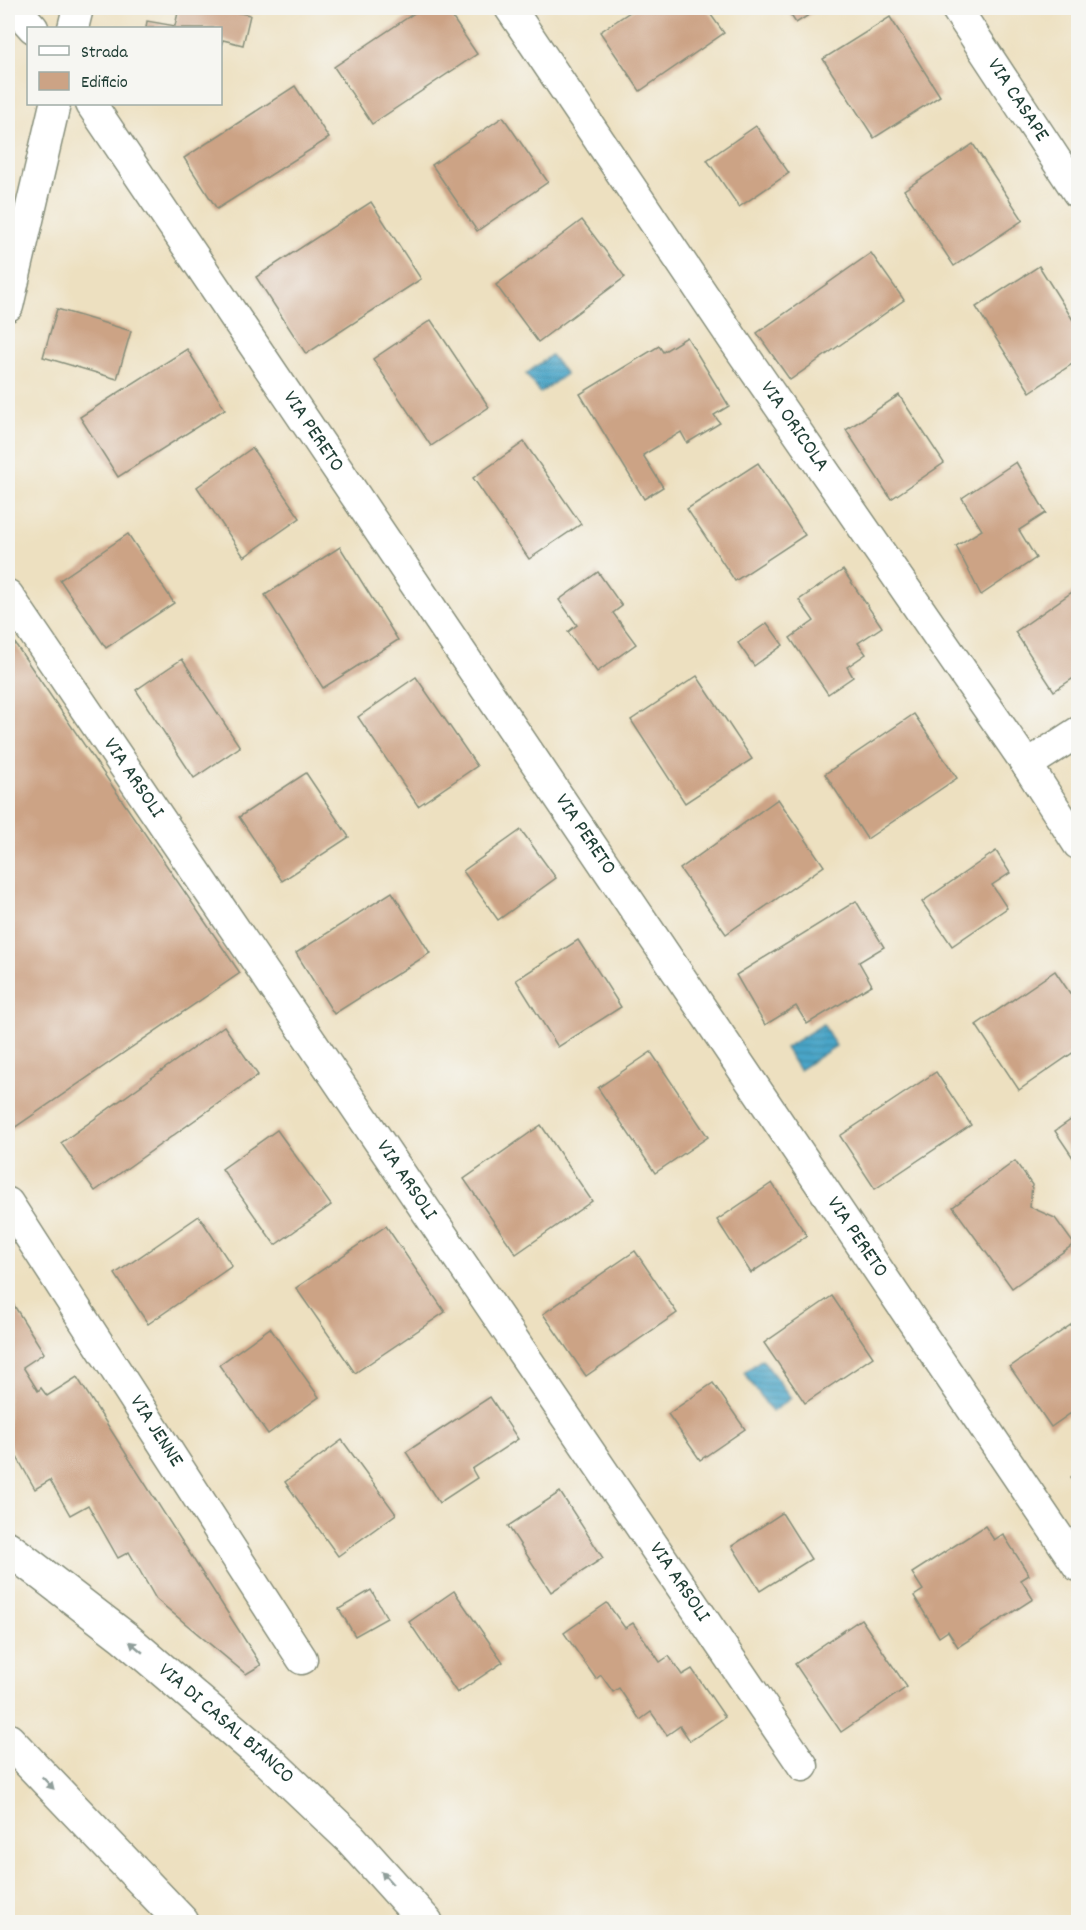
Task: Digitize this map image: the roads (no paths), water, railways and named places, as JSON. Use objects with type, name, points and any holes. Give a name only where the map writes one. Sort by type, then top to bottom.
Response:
[{"type":"main road","name":"VIA DI CASAL BIANCO","points":[[8,1548],[124,1637],[284,1775],[351,1839],[426,1923]]},
{"type":"main road","points":[[8,1740],[182,1923]]},
{"type":"street","points":[[15,8],[32,27]]},
{"type":"street","points":[[73,27],[78,8]]},
{"type":"street","name":"VIA ORICOLA","points":[[510,8],[735,342],[1027,765],[1078,844]]},
{"type":"street","name":"VIA CASAPE","points":[[956,8],[1078,193]]},
{"type":"street","points":[[8,306],[55,105]]},
{"type":"street","name":"VIA PERETO","points":[[92,105],[1078,1566]]},
{"type":"street","name":"VIA ARSOLI","points":[[8,595],[803,1766]]},
{"type":"street","points":[[1027,765],[1078,732]]},
{"type":"street","name":"VIA JENNE","points":[[8,1203],[302,1659]]},
{"type":"water","points":[[551,355],[566,374],[540,393],[526,374]]},
{"type":"water","points":[[823,1024],[836,1046],[799,1070],[785,1048]]},
{"type":"water","points":[[762,1359],[791,1398],[772,1412],[744,1373]]}]
